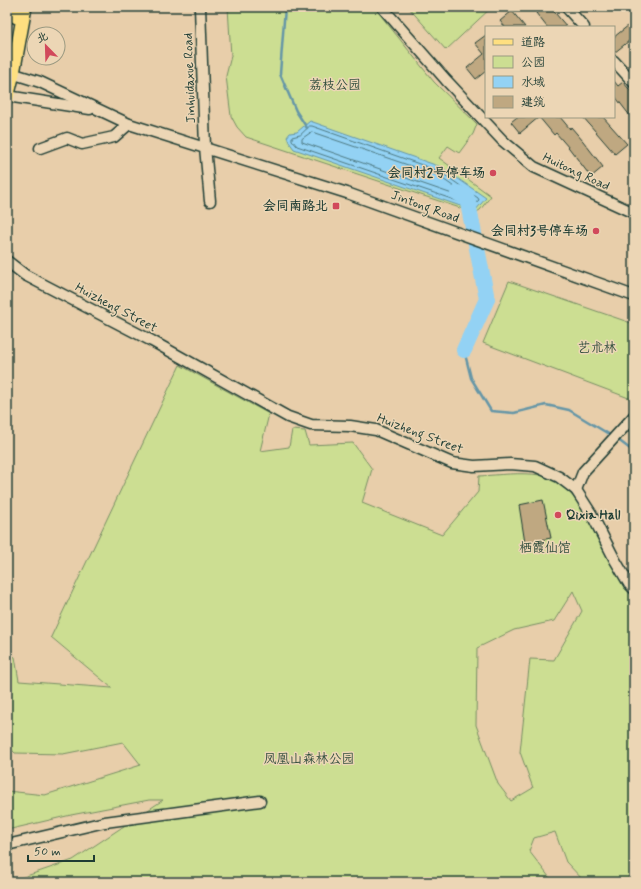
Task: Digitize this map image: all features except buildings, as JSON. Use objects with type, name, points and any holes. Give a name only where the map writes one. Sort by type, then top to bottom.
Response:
[{"type":"main road","points":[[7,97],[20,8]]},
{"type":"street","name":"Jinhuidaxue Road","points":[[200,7],[205,147],[210,201]]},
{"type":"street","name":"Huitong Road","points":[[382,7],[446,80],[503,141],[534,167],[634,213]]},
{"type":"street","points":[[566,7],[583,26]]},
{"type":"street","points":[[615,61],[634,83]]},
{"type":"street","name":"Jintong Road","points":[[10,73],[40,82],[129,124],[347,193],[634,296]]},
{"type":"street","points":[[7,97],[102,111]]},
{"type":"street","points":[[40,148],[66,138],[82,144],[114,137],[129,124]]},
{"type":"street","name":"Huizheng Street","points":[[7,261],[25,275],[152,341],[288,417],[311,425],[350,426],[376,430],[452,463],[474,466],[510,464],[535,466],[559,477],[576,490],[592,515],[629,584],[634,589]]},
{"type":"street","points":[[576,490],[583,472],[634,416]]},
{"type":"street","points":[[7,845],[105,822],[260,801]]},
{"type":"green space","name":"荔枝公园","points":[[228,7],[374,7],[434,82],[477,124],[473,134],[459,153],[448,146],[439,158],[491,196],[480,210],[475,213],[246,137],[237,127],[231,116],[226,76],[231,56]]},
{"type":"green space","points":[[408,7],[492,7],[446,50]]},
{"type":"green space","name":"艺术林","points":[[509,281],[634,324],[634,400],[483,343]]},
{"type":"green space","points":[[180,365],[269,414],[260,451],[289,447],[292,430],[305,431],[309,445],[353,443],[372,469],[362,503],[442,535],[478,492],[479,476],[532,474],[554,480],[567,490],[578,503],[597,535],[613,568],[622,583],[634,598],[634,737],[631,737],[634,758],[634,882],[585,882],[566,862],[555,832],[534,838],[529,851],[553,882],[9,882],[73,860],[163,800],[149,800],[71,815],[7,830],[7,791],[45,795],[141,765],[123,742],[63,754],[15,753],[7,745],[7,653],[15,657],[19,681],[112,688],[51,637]],"holes":[[[573,591],[582,611],[554,660],[530,659],[520,752],[533,788],[511,801],[498,784],[476,725],[477,648],[514,630],[554,621]]]},
{"type":"water","points":[[310,121],[441,167],[486,198],[475,211],[294,149],[287,137],[290,133],[297,132]]},
{"type":"waterway","points":[[285,7],[280,74],[296,111],[307,128]]},
{"type":"waterway","points":[[458,193],[467,198],[487,299],[464,350]]},
{"type":"waterway","points":[[464,350],[471,378],[491,411],[514,413],[546,405],[569,410],[612,436]]},
{"type":"waterway","points":[[617,439],[634,452]]},
{"type":"place","name":"会同村2号停车场","points":[[493,173]]},
{"type":"place","name":"会同南路北","points":[[336,206]]},
{"type":"place","name":"会同村3号停车场","points":[[596,231]]},
{"type":"place","name":"Qixia Hall","points":[[558,515]]},
{"type":"park label","name":"栖霞仙馆","points":[[545,548]]},
{"type":"park label","name":"凤凰山森林公园","points":[[309,759]]}]
